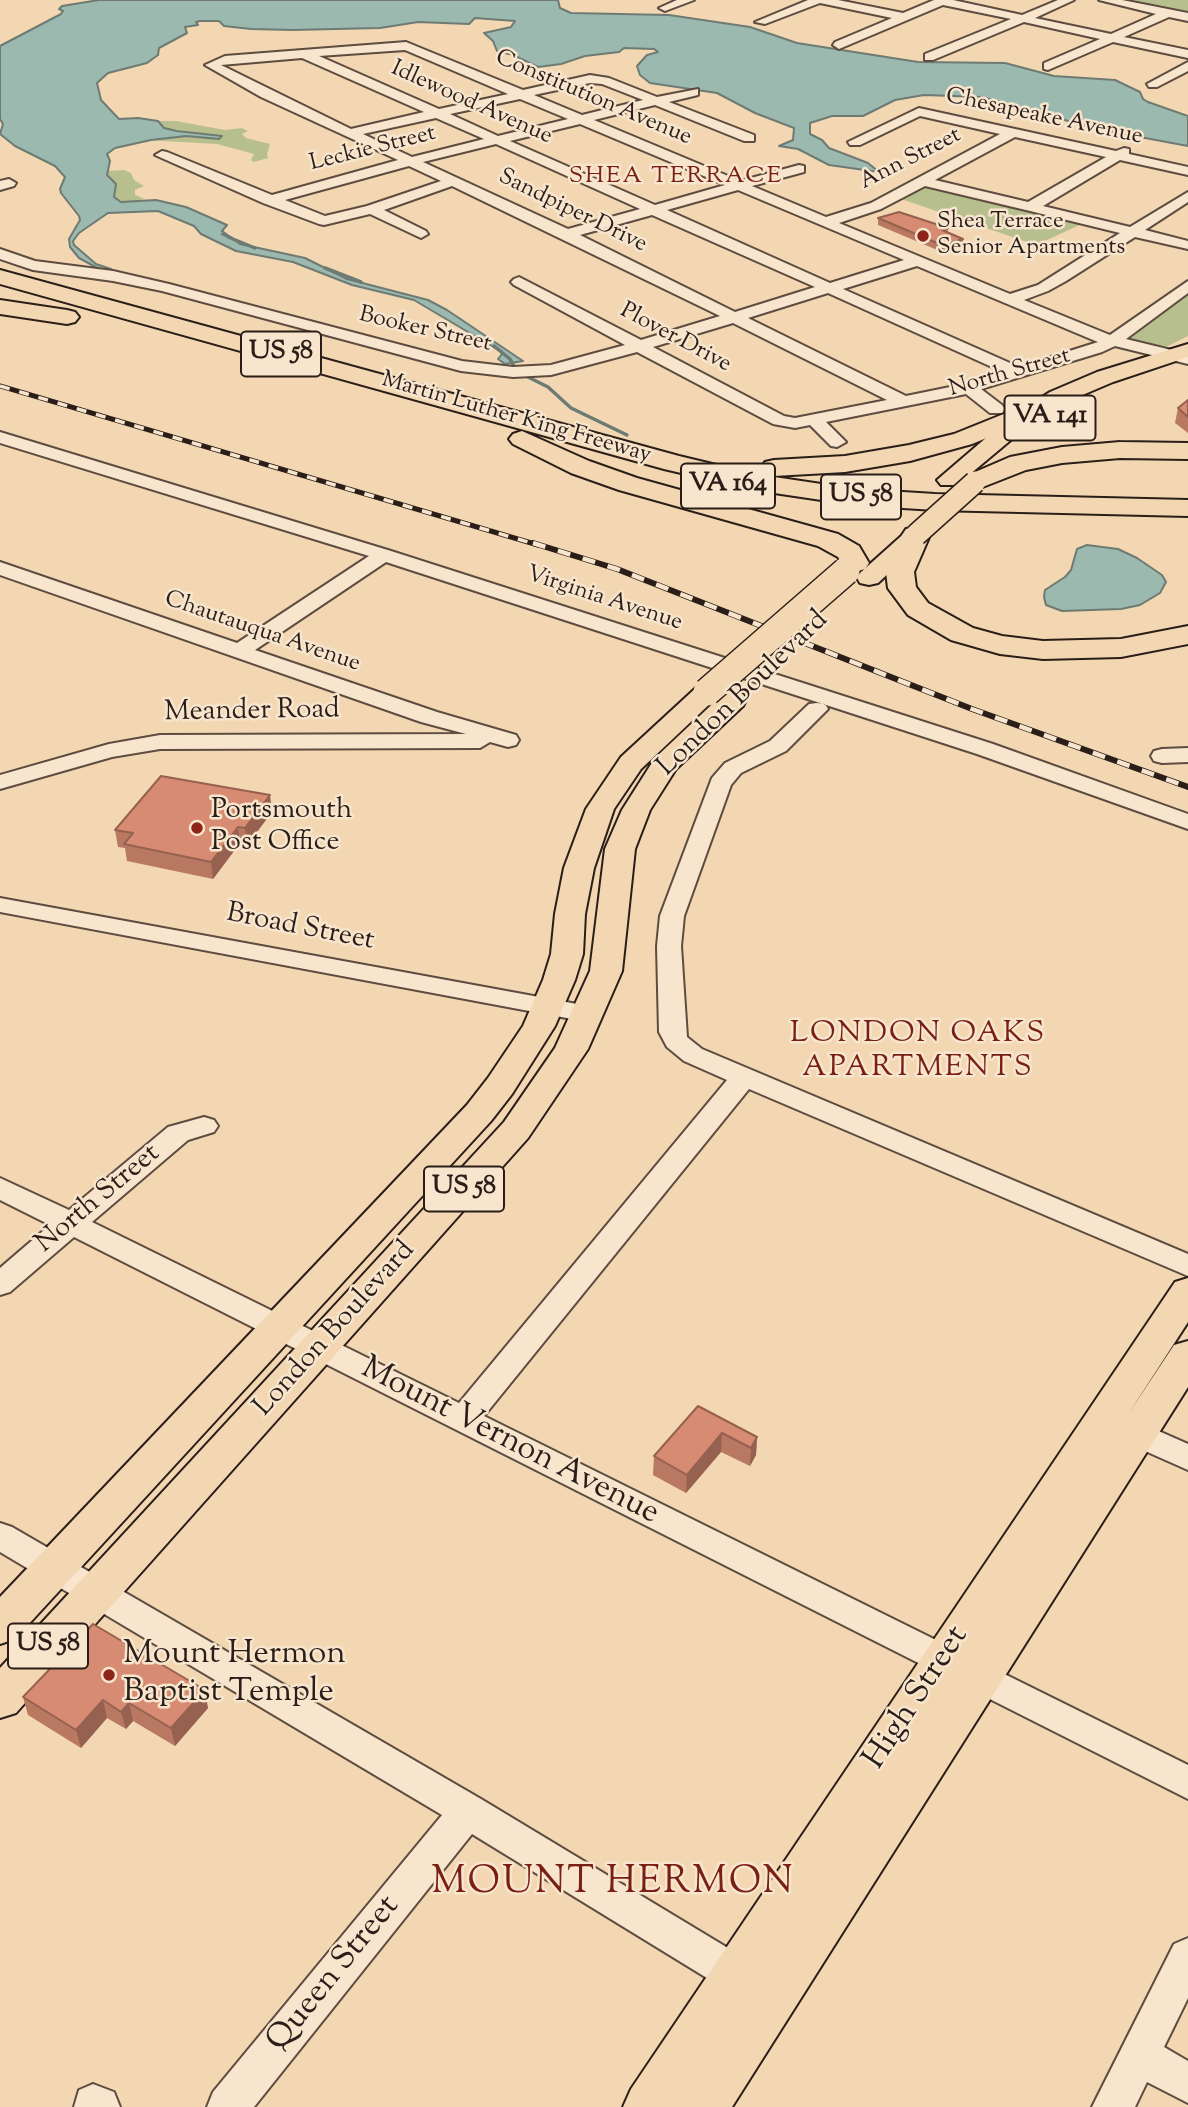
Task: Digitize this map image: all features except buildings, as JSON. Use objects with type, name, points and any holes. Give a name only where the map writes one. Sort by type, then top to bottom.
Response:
[{"type":"highway","name":"Martin Luther King Freeway","points":[[0,277],[713,473],[824,493],[935,502],[1181,515]]},
{"type":"highway","name":"Martin Luther King Freeway","points":[[0,290],[682,475],[762,493],[894,509],[1006,513],[1112,521],[1181,515]]},
{"type":"highway","points":[[0,307],[161,333]]},
{"type":"highway","points":[[561,432],[706,463],[820,467],[882,459],[938,447],[1036,410]]},
{"type":"highway","name":"US 58","points":[[458,414],[503,430],[600,475],[828,540],[849,552],[857,571]]},
{"type":"highway","name":"US 58","points":[[975,482],[1019,463],[1062,455],[1120,450],[1188,451]]},
{"type":"highway","points":[[902,534],[902,588],[918,610],[962,634],[1000,645],[1043,650],[1121,648],[1188,635]]},
{"type":"main road","name":"London Boulevard","points":[[902,534],[949,480],[997,438],[1036,410],[1058,397],[1105,377],[1184,357]]},
{"type":"main road","name":"London Boulevard","points":[[0,1626],[478,1113],[519,1059],[548,1007],[567,954],[570,914],[579,868],[600,809],[631,763],[720,696],[857,571],[902,534],[975,482],[1030,432],[1056,414],[1184,357]]},
{"type":"main road","name":"London Boulevard","points":[[0,1699],[516,1130],[552,1079],[588,1014],[606,971],[620,849],[631,820],[666,764],[720,696]]},
{"type":"main road","name":"High Street","points":[[649,2107],[754,1985],[1121,1426],[1188,1292]]},
{"type":"main road","name":"High Street","points":[[1121,1426],[1188,1355]]},
{"type":"main road","name":"High Street","points":[[702,2107],[754,1985]]},
{"type":"street","points":[[665,8],[688,0]]},
{"type":"street","points":[[761,22],[819,0],[904,17]]},
{"type":"street","points":[[929,57],[1068,0]]},
{"type":"street","points":[[1105,0],[1188,17]]},
{"type":"street","points":[[839,45],[943,1],[1188,54]]},
{"type":"street","points":[[1048,66],[1168,13]]},
{"type":"street","name":"Idlewood Avenue","points":[[210,47],[281,43],[1015,372]]},
{"type":"street","name":"Constitution Avenue","points":[[216,70],[211,65],[219,61],[406,46],[1112,341],[1184,357]]},
{"type":"street","points":[[1153,84],[1188,66]]},
{"type":"street","name":"Sandpiper Drive","points":[[216,70],[567,234],[905,402]]},
{"type":"street","points":[[350,133],[578,79],[600,80],[749,138]]},
{"type":"street","name":"Leckie Street","points":[[268,200],[411,161],[693,92]]},
{"type":"street","name":"Chesapeake Avenue","points":[[855,142],[919,112],[1188,171]]},
{"type":"street","name":"Ann Street","points":[[826,222],[866,210],[1014,132]]},
{"type":"street","points":[[1030,207],[1135,145]]},
{"type":"street","points":[[162,155],[324,221],[372,209],[453,181]]},
{"type":"street","points":[[567,234],[799,169]]},
{"type":"street","points":[[923,181],[1188,245]]},
{"type":"street","points":[[1010,299],[1043,288],[1188,196]]},
{"type":"street","points":[[372,209],[421,234]]},
{"type":"street","name":"Booker Street","points":[[0,254],[33,265],[113,276],[164,287],[477,369],[513,372],[551,370],[639,346],[918,261]]},
{"type":"street","name":"Plover Drive","points":[[519,282],[779,419],[795,423],[814,420]]},
{"type":"street","name":"North Street","points":[[814,420],[969,388],[1096,349],[1112,341],[1188,286]]},
{"type":"street","points":[[969,388],[996,410]]},
{"type":"street","points":[[814,420],[837,442]]},
{"type":"street","name":"Virginia Avenue","points":[[0,437],[384,555],[907,723],[1188,822]]},
{"type":"street","points":[[239,651],[384,555]]},
{"type":"street","name":"Chautauqua Avenue","points":[[0,568],[429,717],[509,741]]},
{"type":"street","points":[[817,709],[778,746],[733,768],[724,776],[672,916],[669,946],[672,1032],[676,1041],[693,1055],[1188,1266]]},
{"type":"street","name":"Meander Road","points":[[0,782],[109,751],[160,742],[509,741]]},
{"type":"street","points":[[1162,756],[1188,755]]},
{"type":"street","name":"Broad Street","points":[[0,905],[588,1014]]},
{"type":"street","points":[[463,1420],[744,1077]]},
{"type":"street","name":"North Street","points":[[0,1284],[178,1133],[204,1126]]},
{"type":"street","name":"Mount Vernon Avenue","points":[[0,1188],[1188,1783]]},
{"type":"street","points":[[1121,1426],[1188,1458]]},
{"type":"street","points":[[0,1536],[468,1811],[754,1985]]},
{"type":"street","name":"Queen Street","points":[[228,2107],[468,1811]]},
{"type":"street","points":[[1113,2107],[1188,1957]]},
{"type":"street","points":[[1139,2055],[1188,2083]]},
{"type":"green space","points":[[1119,0],[1188,0],[1188,14]]},
{"type":"green space","points":[[158,121],[176,121],[225,130],[242,128],[248,131],[242,134],[246,138],[270,144],[268,158],[254,162],[251,160],[254,154],[217,144],[145,140],[186,136],[219,139],[221,136],[164,128]]},
{"type":"green space","points":[[124,170],[144,186],[135,190],[135,195],[145,199],[125,203],[114,197],[115,184],[110,181],[107,171]]},
{"type":"green space","points":[[925,186],[1084,223],[1036,245],[901,199]]},
{"type":"green space","points":[[1188,291],[1188,336],[1166,347],[1124,337]]},
{"type":"water","points":[[99,0],[558,0],[560,8],[571,13],[669,15],[750,27],[797,43],[918,62],[1005,63],[1054,76],[1115,80],[1140,92],[1148,102],[1188,116],[1188,146],[1097,129],[982,97],[924,95],[895,100],[863,116],[832,116],[810,123],[810,134],[822,140],[829,148],[868,163],[879,172],[829,165],[798,149],[779,146],[793,140],[794,128],[755,113],[717,93],[650,83],[640,75],[637,66],[647,55],[658,52],[654,49],[624,48],[619,52],[585,56],[561,64],[538,67],[497,51],[493,41],[484,33],[511,27],[515,21],[475,18],[469,24],[418,22],[380,28],[292,30],[251,29],[224,26],[219,21],[200,21],[196,22],[198,25],[185,27],[187,33],[159,48],[158,55],[147,63],[108,73],[97,83],[101,100],[119,119],[158,121],[164,128],[222,136],[219,139],[186,136],[115,148],[107,154],[110,161],[107,175],[116,184],[114,197],[121,202],[156,200],[186,207],[227,225],[222,231],[240,244],[305,258],[347,279],[428,300],[523,361],[505,364],[498,359],[502,354],[500,351],[414,300],[352,285],[293,262],[236,251],[201,234],[194,226],[158,211],[108,213],[79,233],[73,241],[74,245],[96,264],[111,269],[101,270],[79,258],[70,247],[69,239],[80,220],[61,193],[65,177],[55,166],[15,146],[0,134],[3,124],[0,119],[0,46],[61,14],[63,11],[59,9],[62,6]]},
{"type":"water","points":[[1087,545],[1118,549],[1137,558],[1162,575],[1166,582],[1160,593],[1140,605],[1121,609],[1062,611],[1046,605],[1045,590],[1065,577],[1071,570],[1077,549]]},
{"type":"waterway","points":[[222,234],[232,238]]},
{"type":"waterway","points":[[228,237],[255,248]]},
{"type":"waterway","points":[[325,268],[361,282]]},
{"type":"waterway","points":[[494,346],[510,359],[515,368]]},
{"type":"waterway","points":[[524,375],[548,387],[571,408],[627,435]]},
{"type":"railway","points":[[0,386],[538,545]]},
{"type":"railway","points":[[533,543],[617,569],[972,709],[1188,787]]},
{"type":"place","name":"Shea Terrace Senior Apartments","points":[[923,236]]},
{"type":"place","name":"Portsmouth Post Office","points":[[197,828]]},
{"type":"place","name":"Mount Hermon Baptist Temple","points":[[109,1675]]},
{"type":"district","name":"SHEA TERRACE","points":[[676,178]]},
{"type":"district","name":"LONDON OAKS APARTMENTS","points":[[918,1053]]},
{"type":"district","name":"MOUNT HERMON","points":[[613,1886]]}]
